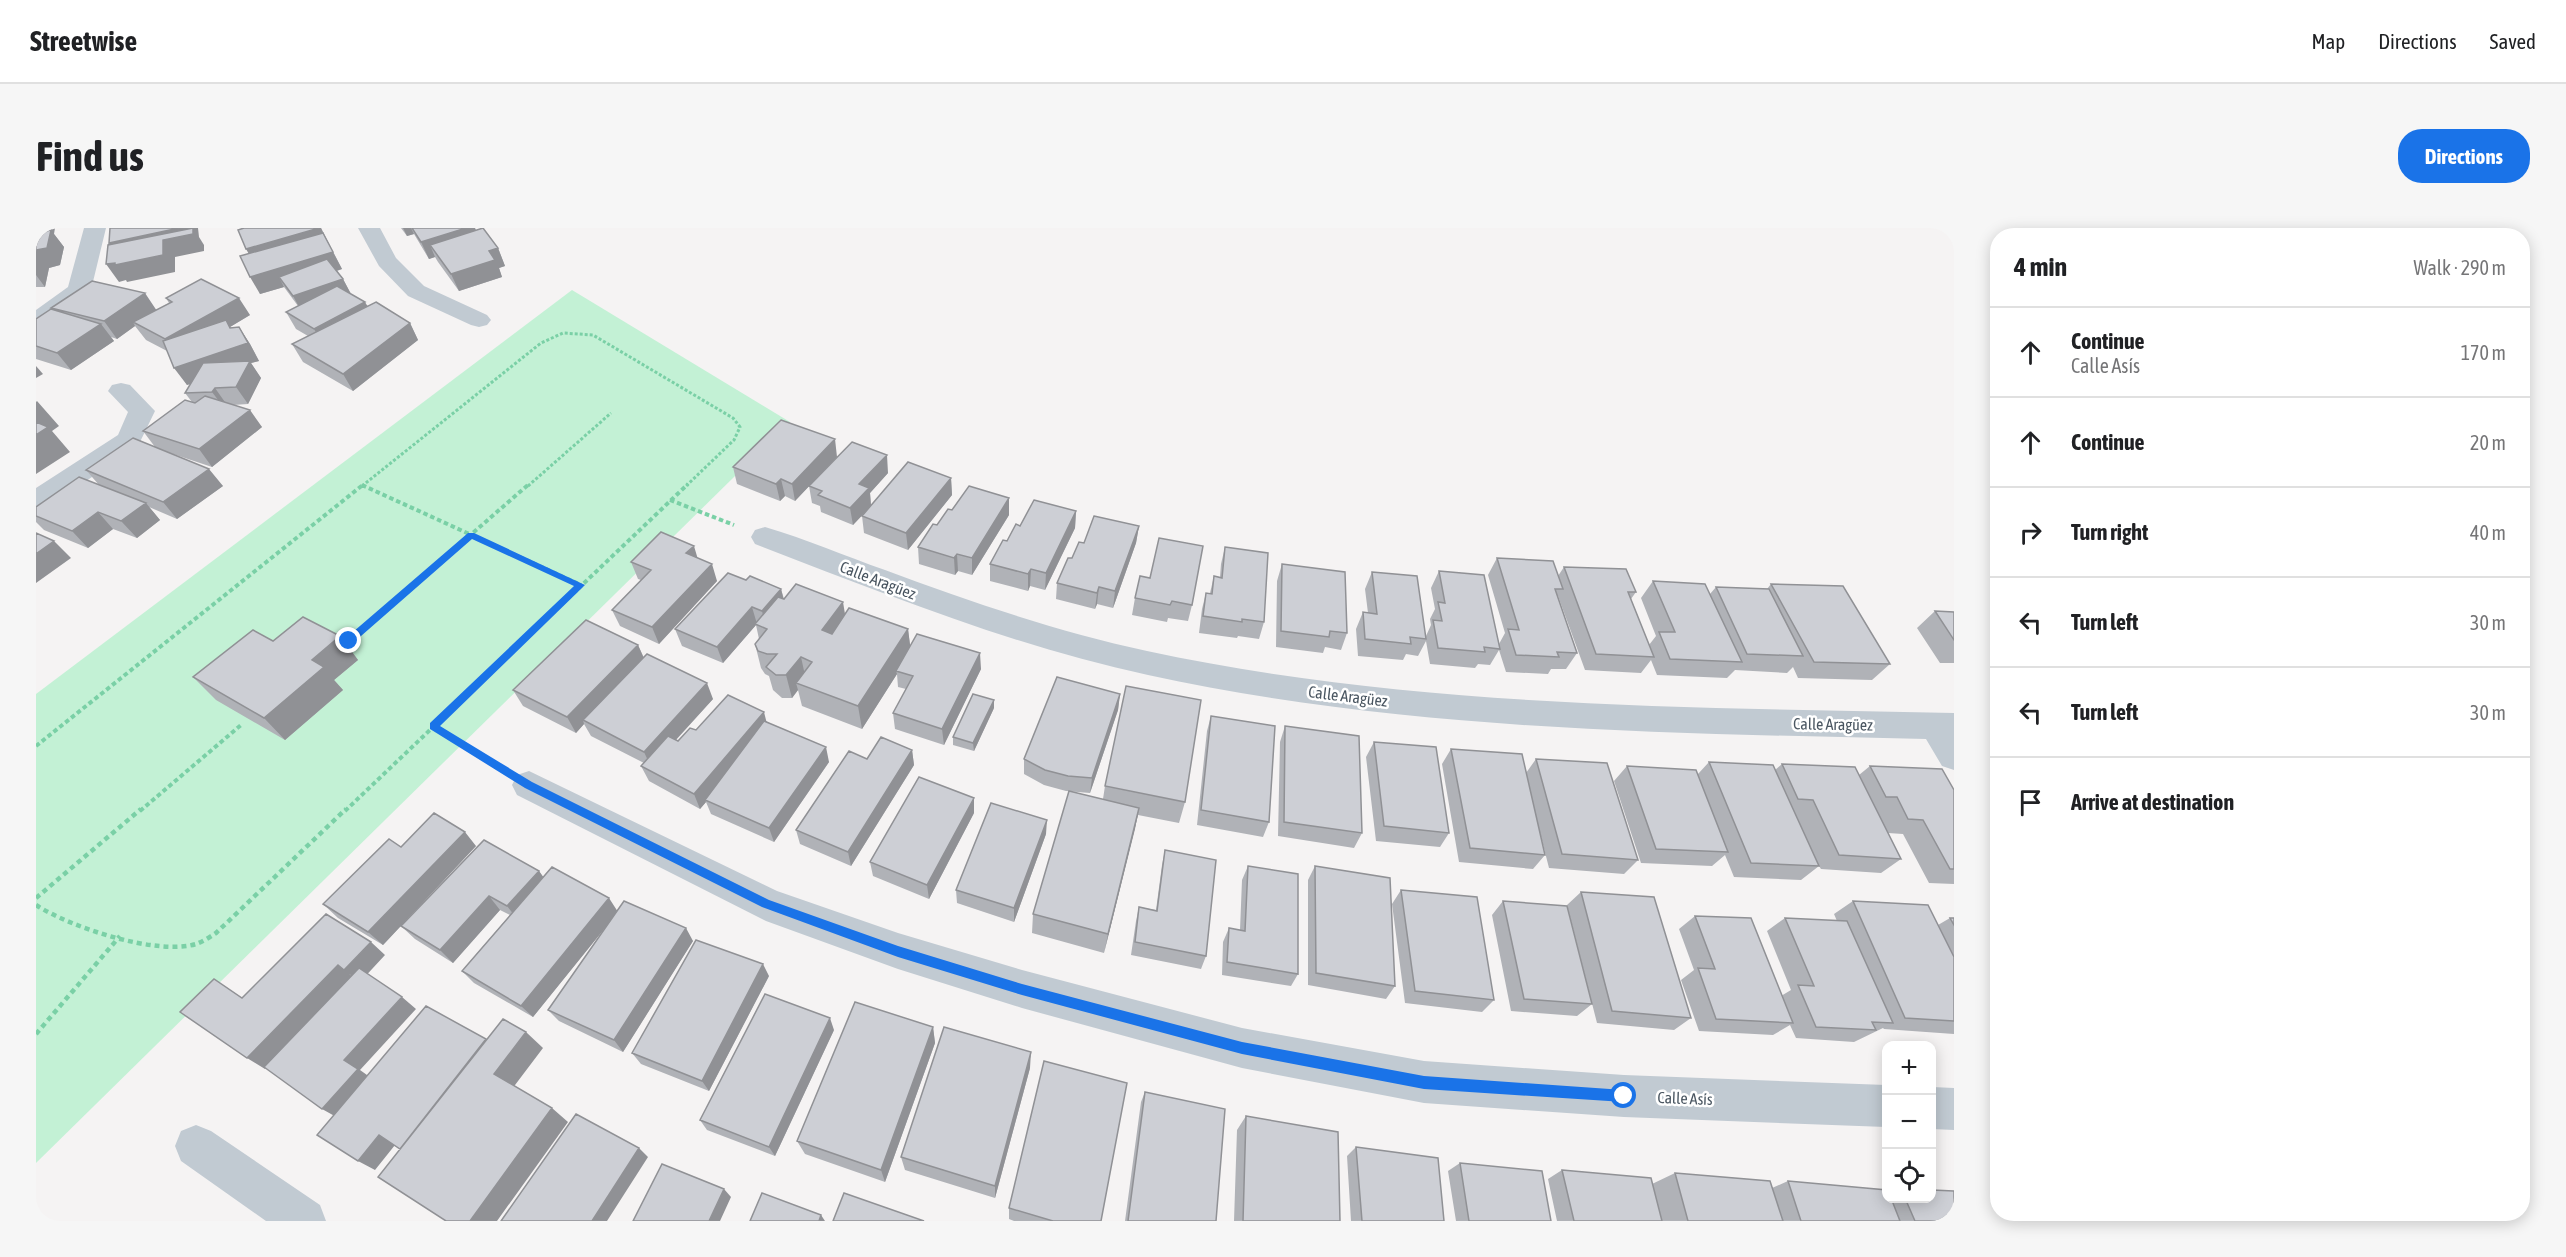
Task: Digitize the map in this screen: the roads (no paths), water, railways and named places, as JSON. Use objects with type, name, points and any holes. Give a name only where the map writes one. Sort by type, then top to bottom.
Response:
[{"type":"street","points":[[36,321],[79,290],[95,228]]},
{"type":"street","points":[[369,228],[387,261],[416,291],[478,320]]},
{"type":"street","points":[[36,501],[129,440],[142,411],[121,391]]},
{"type":"street","name":"Calle Aragüez","points":[[765,537],[934,601],[1064,642],[1147,663],[1258,684],[1377,701],[1642,719],[1945,726]]},
{"type":"street","points":[[1945,726],[1954,756]]},
{"type":"street","name":"Calle Asís","points":[[529,785],[766,904],[898,951],[1022,989],[1242,1048],[1424,1083],[1624,1096],[1882,1106]]},
{"type":"street","points":[[1936,1108],[1954,1109]]},
{"type":"street","points":[[195,1146],[304,1221]]}]
